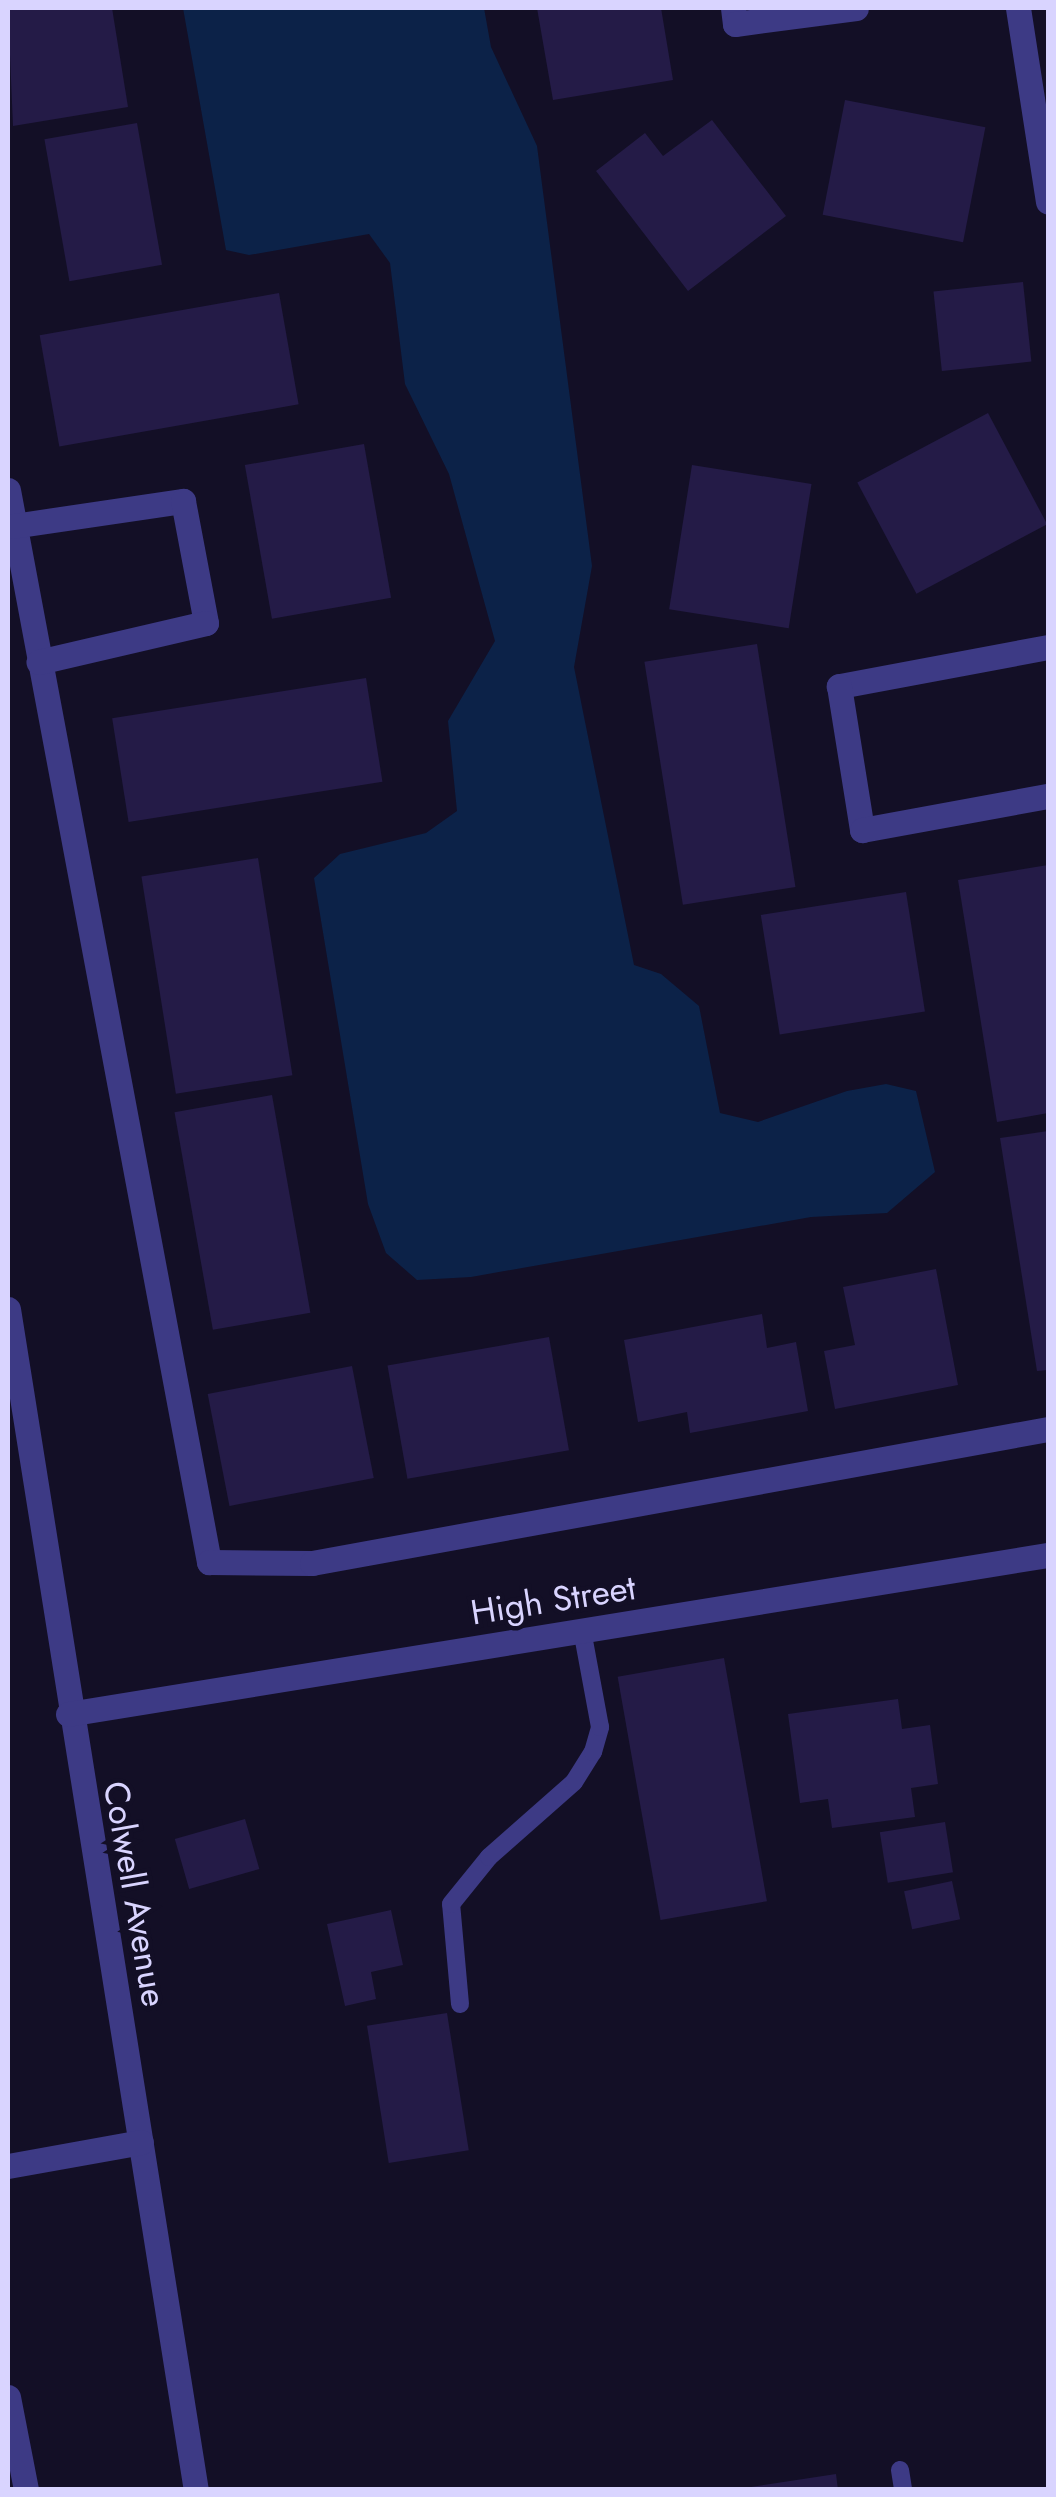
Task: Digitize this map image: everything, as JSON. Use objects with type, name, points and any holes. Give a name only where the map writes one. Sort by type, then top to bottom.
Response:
[{"type":"street","points":[[732,8],[735,24],[856,8]]},
{"type":"street","points":[[1018,8],[1048,202]]},
{"type":"street","points":[[8,490],[16,586],[38,662],[208,1562],[312,1564],[1048,1429]]},
{"type":"street","points":[[14,526],[183,501],[206,623],[38,662]]},
{"type":"street","points":[[1048,647],[839,686],[862,830],[1048,796]]},
{"type":"street","name":"Colwell Avenue","points":[[8,1309],[68,1714],[196,2490]]},
{"type":"street","name":"High Street","points":[[68,1714],[1048,1555]]},
{"type":"street","points":[[8,2166],[141,2142]]},
{"type":"street","points":[[8,2398],[26,2490]]},
{"type":"lane","points":[[460,2004],[451,1904],[489,1857],[574,1782],[593,1752],[600,1727],[582,1630]]},
{"type":"lane","points":[[900,2470],[903,2490]]},
{"type":"water","points":[[183,8],[484,8],[491,47],[537,146],[592,566],[574,667],[634,965],[661,974],[699,1006],[720,1113],[758,1122],[847,1091],[886,1084],[916,1091],[935,1172],[887,1213],[811,1217],[471,1277],[417,1280],[386,1253],[368,1204],[314,878],[340,854],[426,833],[457,811],[448,721],[495,641],[449,474],[405,384],[390,263],[369,234],[249,255],[226,250]]},
{"type":"building","points":[[8,8],[112,8],[128,107],[13,126]]},
{"type":"building","points":[[537,8],[661,8],[673,80],[553,100]]},
{"type":"building","points":[[845,100],[985,127],[963,242],[823,215]]},
{"type":"building","points":[[712,120],[786,216],[688,291],[596,171],[645,133],[663,156]]},
{"type":"building","points":[[137,123],[162,265],[69,281],[44,139]]},
{"type":"building","points":[[1023,282],[1031,362],[942,371],[933,291]]},
{"type":"building","points":[[279,293],[299,404],[59,446],[40,335]]},
{"type":"building","points":[[988,413],[1047,524],[916,594],[857,482]]},
{"type":"building","points":[[364,444],[391,598],[272,619],[245,465]]},
{"type":"building","points":[[692,465],[812,484],[789,628],[669,609]]},
{"type":"building","points":[[757,644],[795,887],[683,905],[644,662]]},
{"type":"building","points":[[366,678],[382,782],[129,822],[112,718]]},
{"type":"building","points":[[258,858],[292,1075],[176,1094],[141,876]]},
{"type":"building","points":[[1048,865],[1048,1113],[997,1122],[958,880]]},
{"type":"building","points":[[906,892],[925,1012],[780,1035],[761,915]]},
{"type":"building","points":[[272,1095],[310,1313],[213,1330],[175,1112]]},
{"type":"building","points":[[1048,1131],[1048,1370],[1037,1371],[1000,1138]]},
{"type":"building","points":[[936,1269],[958,1385],[835,1409],[824,1351],[855,1345],[843,1287]]},
{"type":"building","points":[[762,1314],[767,1348],[796,1342],[808,1411],[690,1433],[687,1412],[638,1422],[624,1340]]},
{"type":"building","points":[[549,1337],[569,1450],[407,1479],[387,1365]]},
{"type":"building","points":[[352,1366],[374,1478],[229,1506],[208,1394]]},
{"type":"building","points":[[724,1658],[767,1901],[661,1920],[618,1677]]},
{"type":"building","points":[[898,1699],[902,1729],[930,1725],[938,1784],[911,1788],[915,1817],[832,1828],[828,1799],[800,1803],[788,1714]]},
{"type":"building","points":[[245,1819],[259,1869],[189,1889],[175,1839]]},
{"type":"building","points":[[945,1822],[953,1872],[888,1883],[880,1832]]},
{"type":"building","points":[[952,1881],[960,1919],[912,1929],[904,1891]]},
{"type":"building","points":[[391,1910],[403,1965],[371,1972],[376,1999],[345,2006],[327,1924]]},
{"type":"building","points":[[447,2013],[469,2150],[389,2163],[367,2026]]},
{"type":"building","points":[[836,2474],[838,2490],[751,2490],[751,2487]]}]
